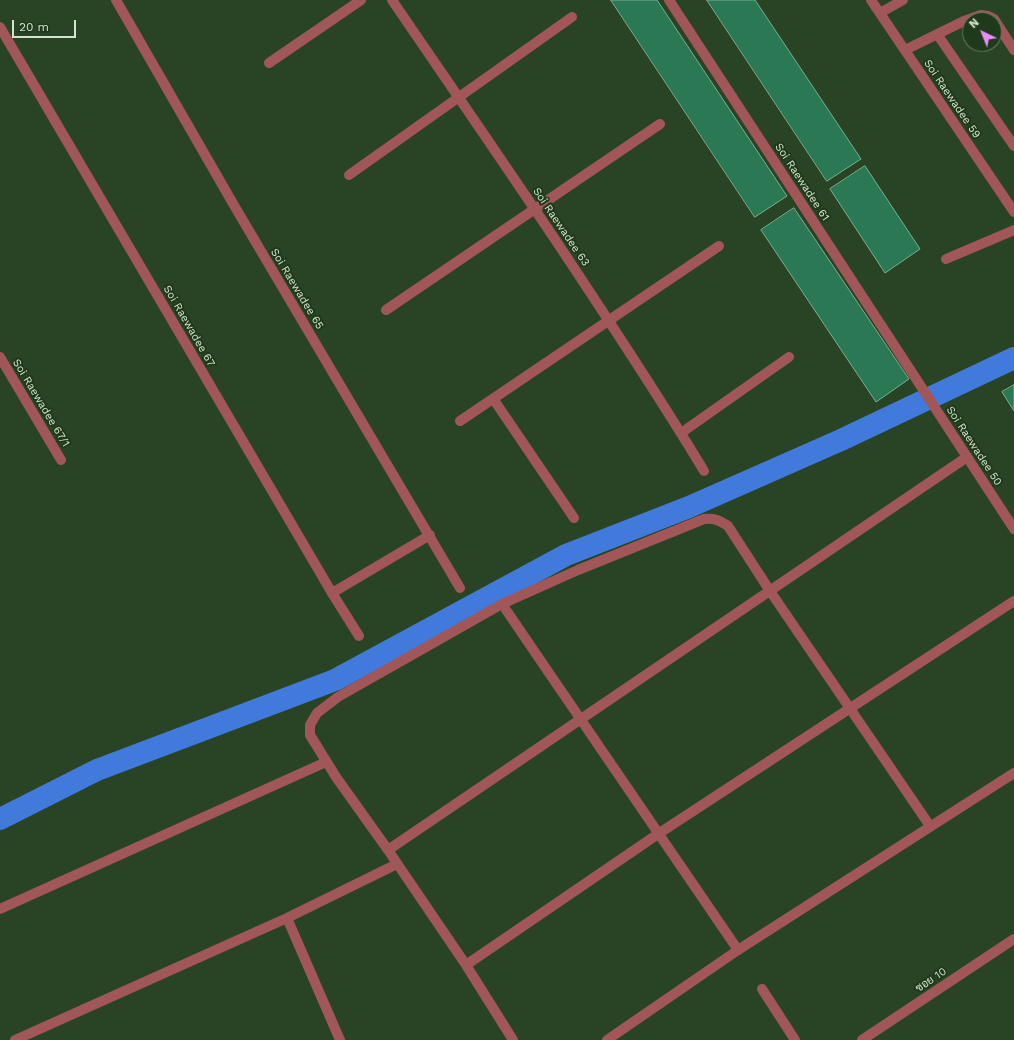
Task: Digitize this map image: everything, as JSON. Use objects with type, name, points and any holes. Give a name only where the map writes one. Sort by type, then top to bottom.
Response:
[{"type":"street","name":"Soi Raewadee 65","points":[[116,0],[235,207],[460,588]]},
{"type":"street","points":[[269,63],[361,0]]},
{"type":"street","name":"Soi Raewadee 63","points":[[392,0],[610,321],[704,471]]},
{"type":"street","name":"Soi Raewadee 61","points":[[670,0],[915,376]]},
{"type":"street","name":"Soi Raewadee 59","points":[[871,0],[1014,212]]},
{"type":"street","points":[[880,13],[904,0]]},
{"type":"street","points":[[905,50],[964,21],[981,15],[994,19],[1014,50]]},
{"type":"street","points":[[349,175],[572,17]]},
{"type":"street","name":"Soi Raewadee 67","points":[[0,27],[332,593],[359,636]]},
{"type":"street","points":[[937,34],[1014,146]]},
{"type":"street","points":[[386,310],[534,208],[660,124]]},
{"type":"street","points":[[946,260],[1014,230]]},
{"type":"street","points":[[460,422],[719,246]]},
{"type":"street","name":"Soi Raewadee 67/1","points":[[0,357],[61,460]]},
{"type":"street","points":[[681,433],[789,357]]},
{"type":"street","name":"Soi Raewadee 50","points":[[915,376],[1014,529]]},
{"type":"street","points":[[494,400],[574,518]]},
{"type":"street","points":[[388,850],[967,457]]},
{"type":"street","points":[[513,1040],[466,965],[326,762],[310,735],[310,725],[317,713],[338,697],[502,604],[578,570],[704,519],[713,518],[720,520],[728,526],[770,591],[930,826]]},
{"type":"street","points":[[332,593],[430,535]]},
{"type":"street","points":[[466,965],[658,834],[1014,601]]},
{"type":"street","points":[[502,604],[738,950]]},
{"type":"street","points":[[0,909],[326,762]]},
{"type":"street","points":[[607,1040],[738,950],[1014,773]]},
{"type":"street","points":[[15,1040],[287,918],[397,864]]},
{"type":"street","points":[[287,918],[340,1040]]},
{"type":"street","name":"ซอย 10","points":[[862,1040],[1014,939]]},
{"type":"street","points":[[762,989],[795,1040]]},
{"type":"building","points":[[611,0],[657,0],[787,196],[755,217]]},
{"type":"building","points":[[707,0],[755,0],[861,159],[827,181]]},
{"type":"building","points":[[865,166],[920,249],[885,273],[830,189]]},
{"type":"building","points":[[794,208],[909,379],[876,402],[761,230]]},
{"type":"building","points":[[1014,385],[1014,411],[1002,392]]},
{"type":"waterway","points":[[0,819],[97,770],[335,680],[566,555],[689,507],[841,440],[1014,358]]}]
